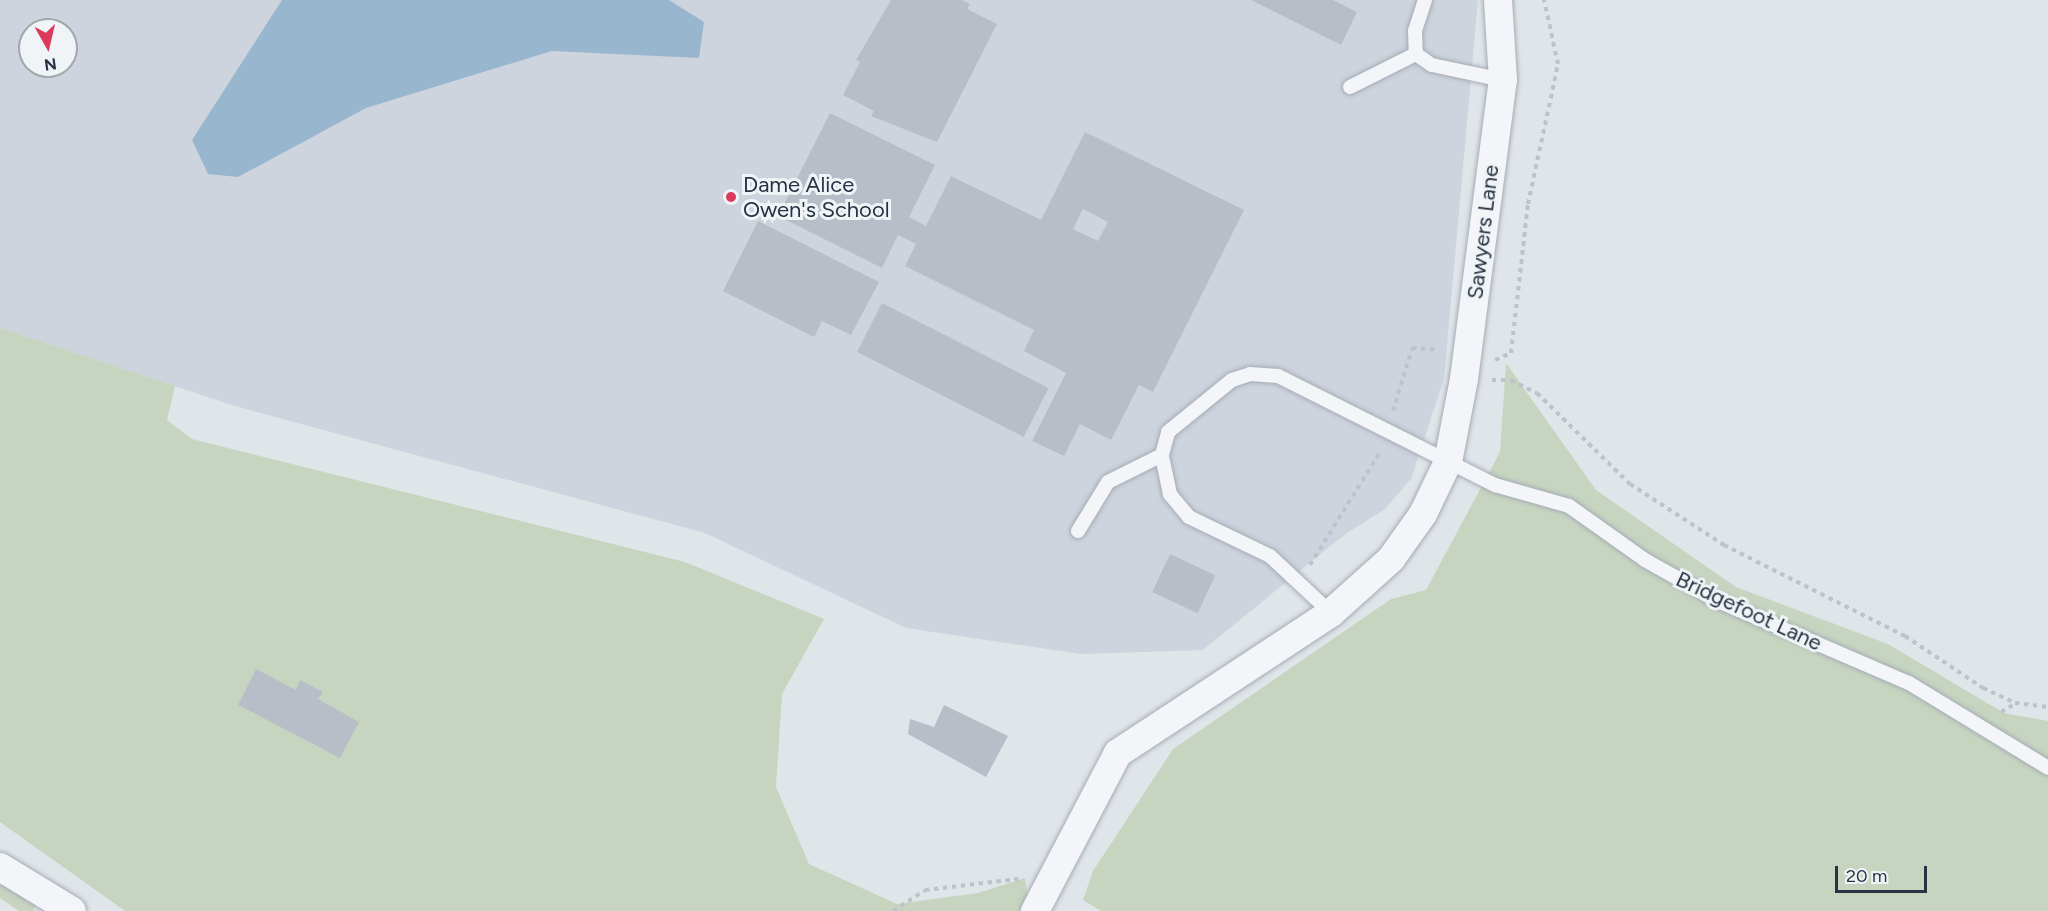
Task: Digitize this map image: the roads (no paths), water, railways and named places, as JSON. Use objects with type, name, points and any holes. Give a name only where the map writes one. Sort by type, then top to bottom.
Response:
[{"type":"street","name":"Sawyers Lane","points":[[1035,911],[1043,875],[1118,753],[1331,613],[1391,559],[1423,514],[1448,462],[1466,369],[1503,80],[1498,0]]},
{"type":"street","points":[[0,867],[72,911]]},
{"type":"lane","points":[[1416,54],[1415,31],[1425,0]]},
{"type":"lane","points":[[1416,54],[1432,65],[1503,80]]},
{"type":"lane","points":[[1350,87],[1416,54]]},
{"type":"lane","name":"Bridgefoot Lane","points":[[1162,455],[1168,432],[1211,394],[1232,380],[1265,374],[1412,440],[1448,462],[1496,485],[1569,506],[1645,560],[1706,594],[1909,683],[2048,768]]},
{"type":"lane","points":[[1078,531],[1108,482],[1162,455],[1164,478],[1177,508],[1270,556],[1331,613]]},
{"type":"water","points":[[282,0],[669,0],[704,22],[699,58],[552,51],[366,108],[238,177],[208,174],[192,140]]},
{"type":"place","name":"Dame Alice Owen's School","points":[[731,197]]}]
